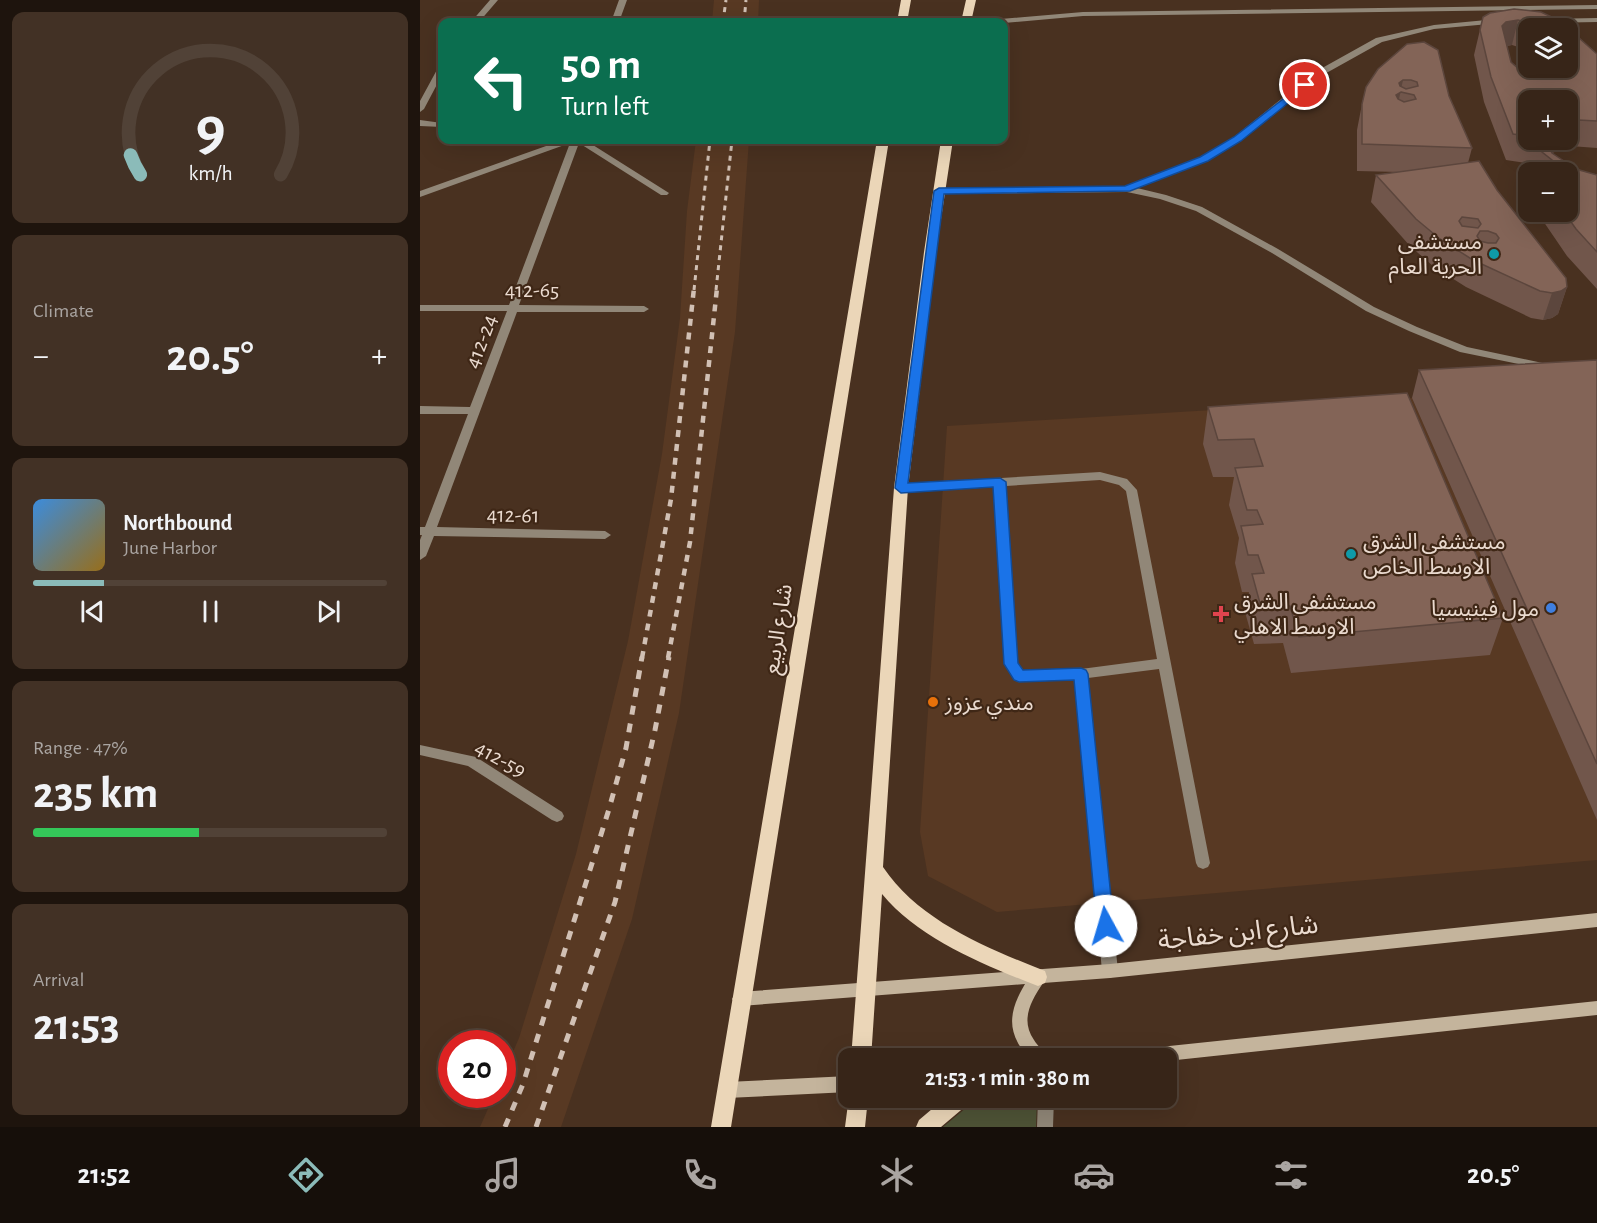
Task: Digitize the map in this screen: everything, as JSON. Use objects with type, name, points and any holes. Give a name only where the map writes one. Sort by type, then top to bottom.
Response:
[{"type":"main road","points":[[903,18],[906,0]]},
{"type":"main road","points":[[967,18],[971,0]]},
{"type":"main road","name":"شارع الربيع","points":[[721,1127],[740,999],[882,144]]},
{"type":"main road","points":[[862,1048],[901,488],[946,144]]},
{"type":"main road","points":[[876,872],[894,896],[922,919],[983,953],[1038,977]]},
{"type":"main road","points":[[855,1127],[857,1108]]},
{"type":"main road","points":[[926,1127],[948,1108]]},
{"type":"street","points":[[478,18],[494,0]]},
{"type":"street","points":[[616,18],[623,0]]},
{"type":"street","points":[[1008,20],[1083,14],[1597,7]]},
{"type":"street","points":[[1578,20],[1597,20]]},
{"type":"street","points":[[1126,189],[1204,159],[1238,139],[1318,74],[1379,40],[1434,27],[1507,21]]},
{"type":"street","points":[[420,110],[438,76]]},
{"type":"street","points":[[420,123],[438,125]]},
{"type":"street","points":[[420,194],[559,144]]},
{"type":"street","name":"412-24","points":[[420,556],[425,531],[474,411],[574,144]]},
{"type":"street","points":[[586,144],[664,193]]},
{"type":"street","points":[[939,191],[1126,189],[1163,197],[1199,209],[1275,251],[1370,309],[1413,329],[1464,350],[1558,367]]},
{"type":"street","name":"412-65","points":[[420,308],[644,309]]},
{"type":"street","points":[[420,410],[474,411]]},
{"type":"street","points":[[901,488],[1100,476],[1124,482],[1131,490],[1203,863]]},
{"type":"street","points":[[1000,482],[1011,664],[1019,676],[1081,674],[1165,663]]},
{"type":"street","name":"412-61","points":[[425,531],[605,535]]},
{"type":"street","points":[[1081,674],[1110,971]]},
{"type":"street","name":"412-59","points":[[420,750],[471,761],[557,816]]},
{"type":"street","name":"شارع ابن خفاجة","points":[[740,999],[1110,971],[1597,920]]},
{"type":"street","points":[[1028,1048],[1018,1026],[1020,1007],[1038,977]]},
{"type":"street","points":[[1177,1052],[1597,1008]]},
{"type":"street","points":[[727,1090],[838,1085]]},
{"type":"street","points":[[1045,1127],[1046,1108]]},
{"type":"shaded area","points":[[714,0],[759,0],[758,18],[712,18]]},
{"type":"shaded area","points":[[695,144],[749,144],[735,332],[679,713],[632,919],[561,1127],[480,1127],[488,1108],[516,1108],[516,1045],[576,854],[628,641],[662,454],[680,318],[687,211]]},
{"type":"shaded area","name":"مستشفى الشرق الاوسط الاهلي","points":[[1412,398],[1597,819],[1597,860],[997,912],[928,876],[920,832],[947,426]]},
{"type":"green space","points":[[966,1108],[1037,1108],[1036,1127],[943,1127]]},
{"type":"building","points":[[1514,9],[1541,12],[1554,18],[1518,18],[1502,26],[1511,62],[1518,68],[1518,78],[1578,78],[1578,37],[1597,54],[1597,121],[1578,120],[1578,90],[1518,90],[1518,135],[1513,134],[1491,77],[1480,30],[1483,17],[1490,13]]},
{"type":"building","name":"مستشفى الحرية العام","points":[[1424,42],[1438,50],[1449,96],[1472,148],[1362,144],[1362,104],[1366,87],[1378,69],[1407,44]],"holes":[[[1403,80],[1417,82],[1418,86],[1406,89],[1400,86],[1399,83]],[[1401,92],[1414,95],[1416,99],[1404,102],[1396,95]]]},
{"type":"building","points":[[1541,150],[1550,150],[1566,162],[1554,162]]},
{"type":"building","points":[[1479,161],[1497,190],[1518,217],[1518,222],[1522,222],[1566,278],[1567,287],[1552,293],[1540,291],[1473,260],[1440,239],[1416,219],[1376,175]],"holes":[[[1462,217],[1478,219],[1481,224],[1478,228],[1462,226],[1459,221]],[[1480,231],[1488,231],[1499,238],[1496,243],[1480,241],[1477,236]]]},
{"type":"building","points":[[1578,170],[1597,175],[1597,252],[1571,222],[1578,222]]},
{"type":"building","name":"مول فينيسيا","points":[[1597,360],[1597,764],[1419,370]]},
{"type":"building","name":"مستشفى الشرق الاوسط الخاص","points":[[1407,393],[1503,618],[1299,637],[1290,606],[1261,607],[1252,574],[1264,573],[1258,555],[1248,555],[1241,526],[1263,524],[1257,510],[1247,510],[1235,468],[1263,466],[1254,439],[1218,440],[1208,407]]},
{"type":"railway","points":[[724,18],[726,0]]},
{"type":"railway","points":[[744,18],[746,0]]},
{"type":"railway","points":[[694,290],[710,144]]},
{"type":"railway","points":[[716,290],[732,144]]},
{"type":"railway","points":[[642,658],[671,499],[694,288]]},
{"type":"railway","points":[[668,658],[690,542],[717,288]]},
{"type":"railway","points":[[505,1127],[523,1084],[609,809],[626,748],[642,657]]},
{"type":"railway","points":[[536,1127],[615,902],[655,730],[669,657]]},
{"type":"place","name":"مستشفى الحرية العام","points":[[1494,254]]},
{"type":"place","name":"مستشفى الشرق الاوسط الخاص","points":[[1351,554]]},
{"type":"place","name":"مول فينيسيا","points":[[1551,608]]},
{"type":"place","name":"مستشفى الشرق الاوسط الاهلي","points":[[1221,614]]},
{"type":"place","name":"مندي عزوز","points":[[933,702]]},
{"type":"route","points":[[1106,926],[1081,674],[1019,676],[1011,664],[1000,482],[901,488],[939,191],[1126,189],[1204,159],[1238,139],[1305,85]]}]
